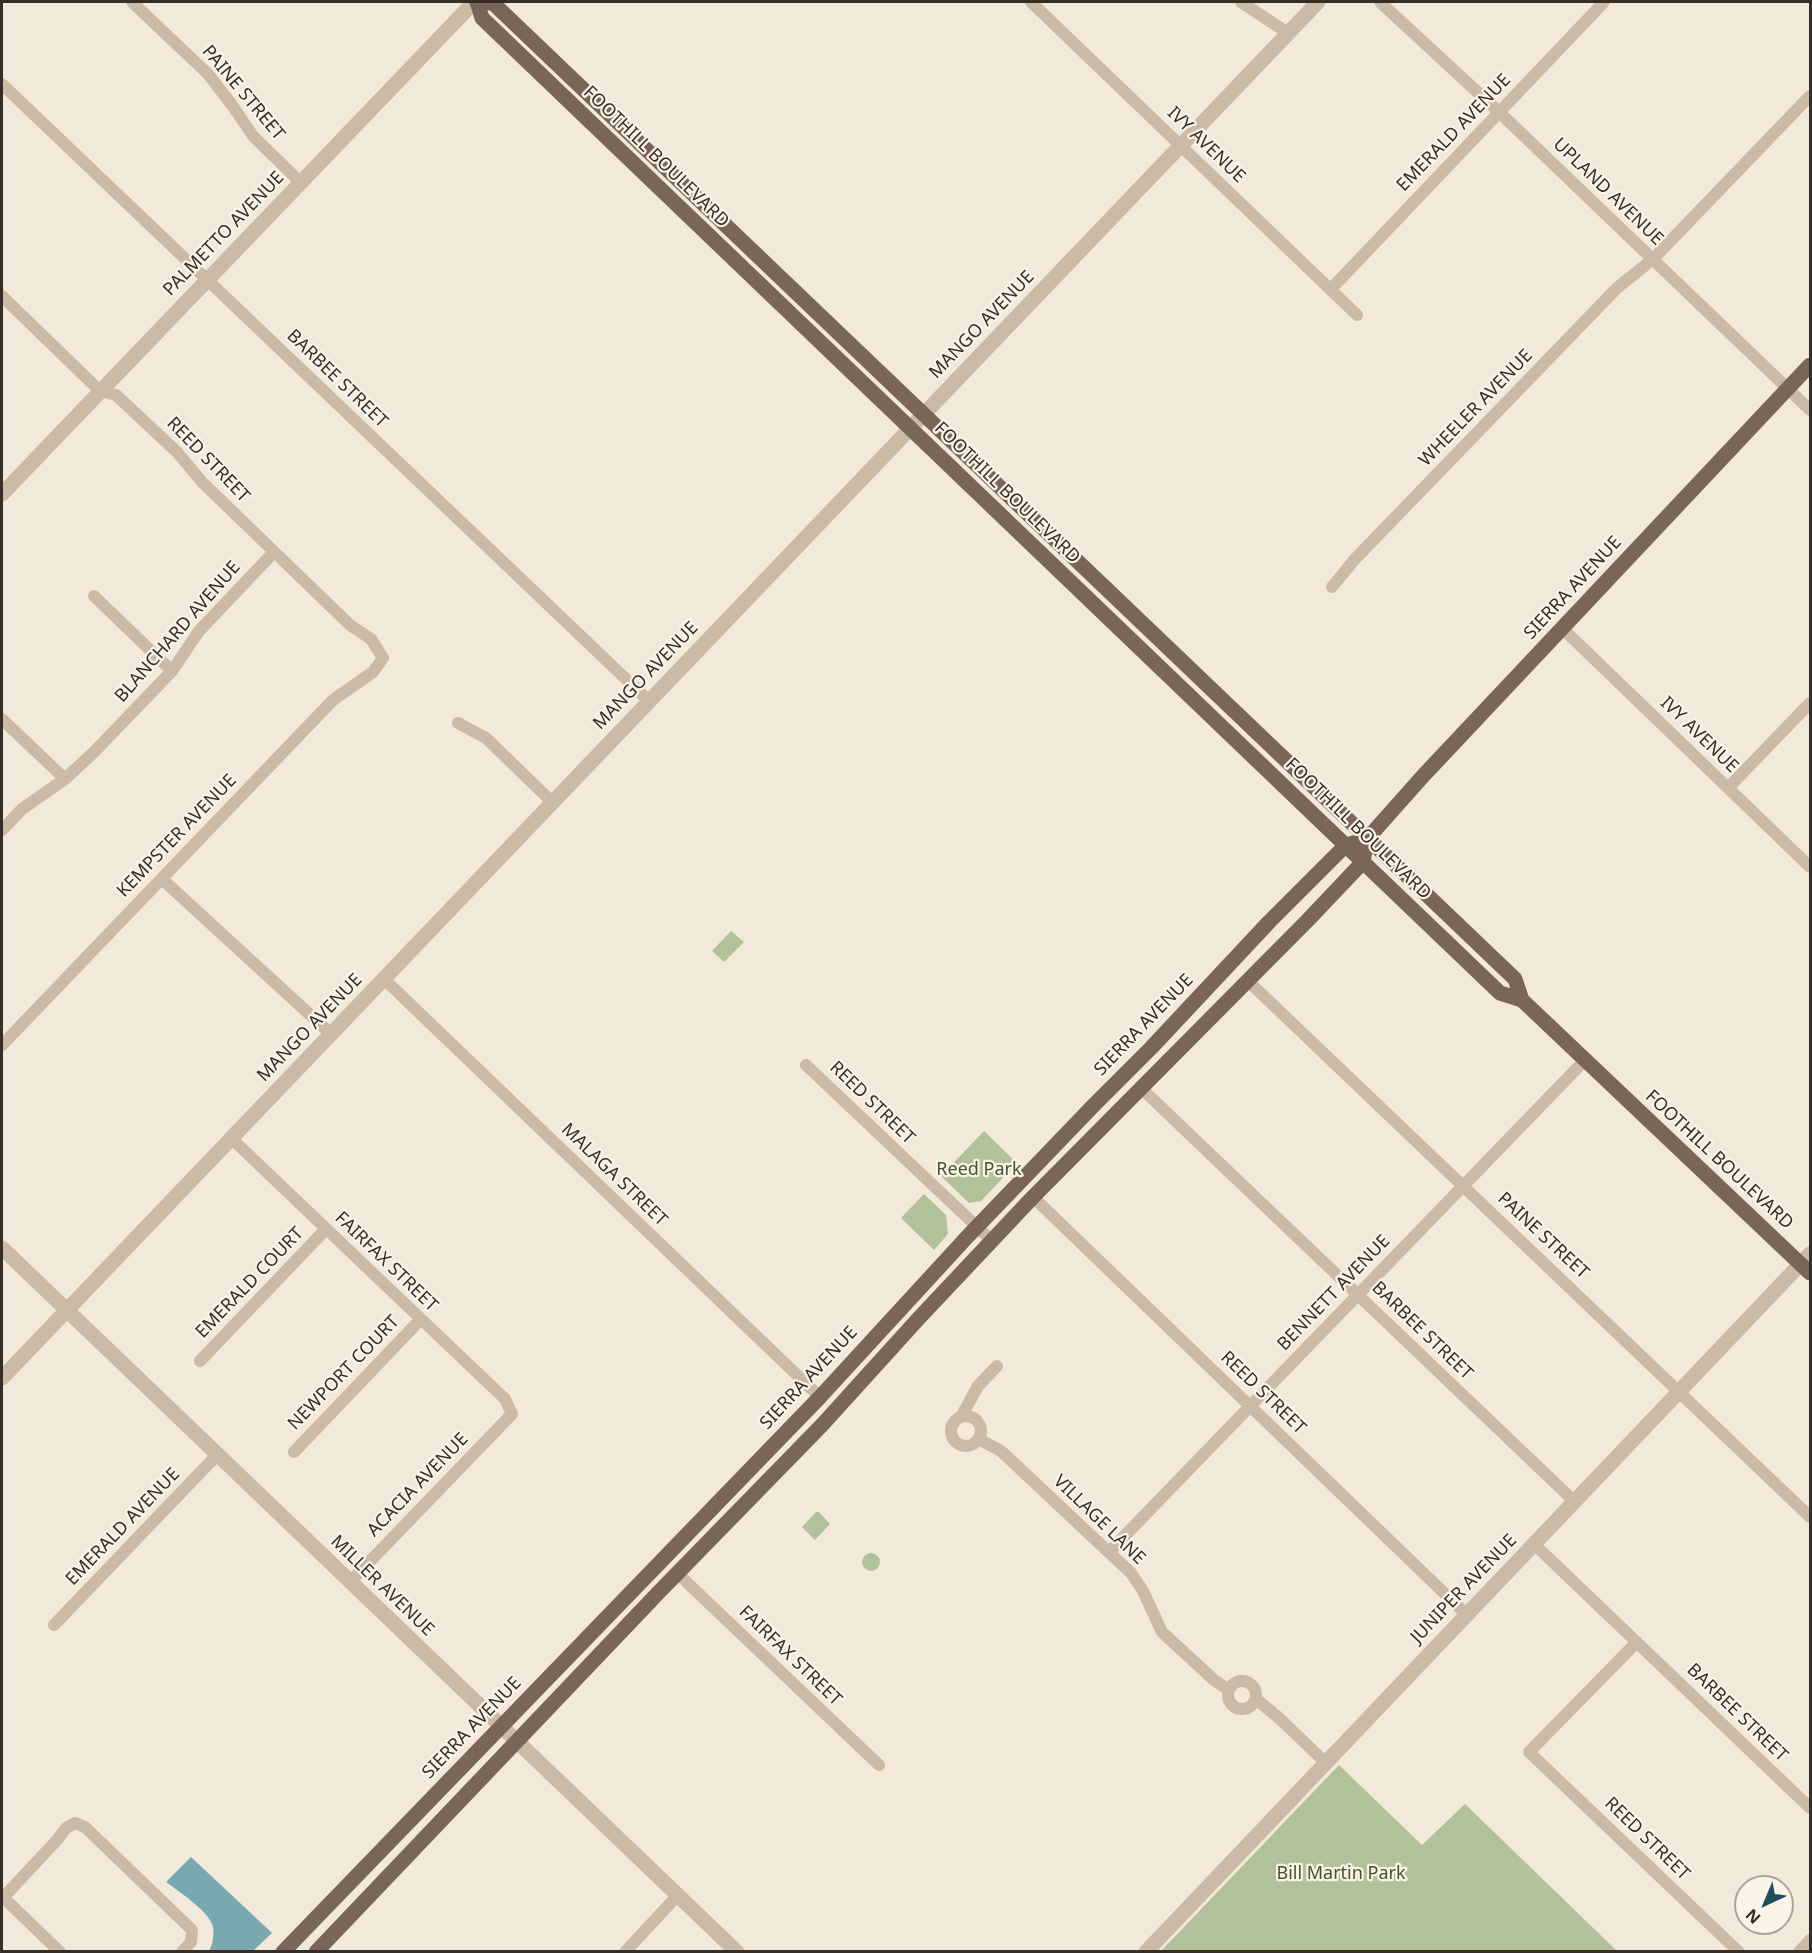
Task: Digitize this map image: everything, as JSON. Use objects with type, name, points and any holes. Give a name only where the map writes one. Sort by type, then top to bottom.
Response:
[{"type":"main road","name":"FOOTHILL BOULEVARD","points":[[476,2],[482,18],[1500,993],[1522,1000],[1807,1263]]},
{"type":"main road","name":"FOOTHILL BOULEVARD","points":[[485,2],[494,4],[1515,979],[1522,1000]]},
{"type":"main road","points":[[713,238],[725,226]]},
{"type":"main road","name":"SIERRA AVENUE","points":[[284,1952],[820,1397],[901,1307],[1269,922],[1346,845],[1367,839],[1810,365]]},
{"type":"main road","points":[[316,1952],[829,1417],[1033,1197],[1249,982],[1363,862],[1367,839]]},
{"type":"street","name":"PAINE STREET","points":[[132,2],[208,74],[253,136],[300,182]]},
{"type":"street","name":"PALMETTO AVENUE","points":[[2,494],[300,182],[476,2]]},
{"type":"street","name":"IVY AVENUE","points":[[1031,2],[1357,315]]},
{"type":"street","points":[[1241,2],[1288,33]]},
{"type":"street","name":"MANGO AVENUE","points":[[2,1378],[1318,2]]},
{"type":"street","name":"UPLAND AVENUE","points":[[1380,2],[1499,112],[1810,410]]},
{"type":"street","name":"EMERALD AVENUE","points":[[1331,289],[1604,2]]},
{"type":"street","name":"BARBEE STREET","points":[[2,84],[649,701]]},
{"type":"street","name":"WHEELER AVENUE","points":[[1332,587],[1355,559],[1617,288],[1653,259],[1810,96]]},
{"type":"street","name":"REED STREET","points":[[2,296],[100,391],[116,395],[177,452],[202,482],[274,552],[350,625],[371,639],[383,657]]},
{"type":"street","name":"BLANCHARD AVENUE","points":[[2,830],[22,810],[65,779],[94,752],[172,671],[199,631],[274,552]]},
{"type":"street","points":[[94,596],[172,671]]},
{"type":"street","name":"IVY AVENUE","points":[[1562,628],[1810,867]]},
{"type":"street","name":"KEMPSTER AVENUE","points":[[2,1045],[333,700],[373,672],[383,657]]},
{"type":"street","points":[[1728,788],[1810,703]]},
{"type":"street","points":[[2,719],[65,779]]},
{"type":"street","points":[[458,723],[486,738],[552,802]]},
{"type":"street","points":[[162,879],[331,1034]]},
{"type":"street","name":"MALAGA STREET","points":[[384,979],[820,1397]]},
{"type":"street","name":"PAINE STREET","points":[[1249,982],[1810,1517]]},
{"type":"street","name":"BENNETT AVENUE","points":[[1109,1552],[1585,1060]]},
{"type":"street","name":"REED STREET","points":[[806,1065],[992,1241]]},
{"type":"street","name":"BARBEE STREET","points":[[1141,1088],[1575,1502]]},
{"type":"street","name":"FAIRFAX STREET","points":[[231,1138],[505,1399],[512,1414]]},
{"type":"street","name":"REED STREET","points":[[1033,1197],[1467,1615]]},
{"type":"street","name":"EMERALD COURT","points":[[200,1361],[326,1229]]},
{"type":"street","name":"MILLER AVENUE","points":[[2,1248],[737,1952]]},
{"type":"street","name":"JUNIPER AVENUE","points":[[1146,1952],[1680,1391],[1807,1263]]},
{"type":"street","name":"NEWPORT COURT","points":[[294,1452],[420,1320]]},
{"type":"street","points":[[961,1417],[970,1417],[977,1422],[981,1430],[979,1439],[968,1446],[955,1441],[951,1428],[953,1423],[961,1417],[978,1386],[997,1366]]},
{"type":"street","name":"ACACIA AVENUE","points":[[350,1582],[512,1414]]},
{"type":"street","name":"VILLAGE LANE","points":[[979,1439],[1001,1451],[1131,1573],[1143,1591],[1162,1632],[1214,1680],[1229,1690]]},
{"type":"street","name":"EMERALD AVENUE","points":[[54,1625],[217,1455]]},
{"type":"street","name":"BARBEE STREET","points":[[1534,1544],[1810,1808]]},
{"type":"street","name":"FAIRFAX STREET","points":[[677,1573],[879,1765]]},
{"type":"street","name":"REED STREET","points":[[1636,1642],[1529,1752],[1739,1952]]},
{"type":"street","points":[[1256,1699],[1248,1708],[1236,1708],[1228,1699],[1229,1690],[1235,1683],[1244,1681],[1249,1683],[1255,1690],[1256,1699],[1326,1763]]},
{"type":"street","points":[[60,1952],[2,1898],[66,1828],[75,1823],[86,1827],[192,1930],[191,1942],[182,1952]]},
{"type":"street","points":[[625,1952],[678,1895]]},
{"type":"street","points":[[1799,1952],[1810,1940]]},
{"type":"green space","points":[[731,931],[744,942],[724,962],[712,951]]},
{"type":"green space","name":"Reed Park","points":[[984,1131],[1017,1163],[981,1201],[969,1203],[941,1176]]},
{"type":"green space","name":"Reed Park","points":[[924,1194],[946,1215],[948,1234],[934,1250],[901,1218]]},
{"type":"green space","points":[[816,1512],[819,1512],[830,1524],[815,1540],[802,1527]]},
{"type":"green space","points":[[871,1553],[879,1558],[880,1562],[875,1570],[871,1571],[863,1566],[862,1562],[867,1554]]},
{"type":"green space","name":"Bill Martin Park","points":[[1339,1765],[1422,1845],[1465,1804],[1617,1951],[1161,1951]]},
{"type":"water","points":[[191,1857],[272,1933],[253,1951],[209,1951],[213,1927],[209,1919],[192,1901],[166,1882]]}]
